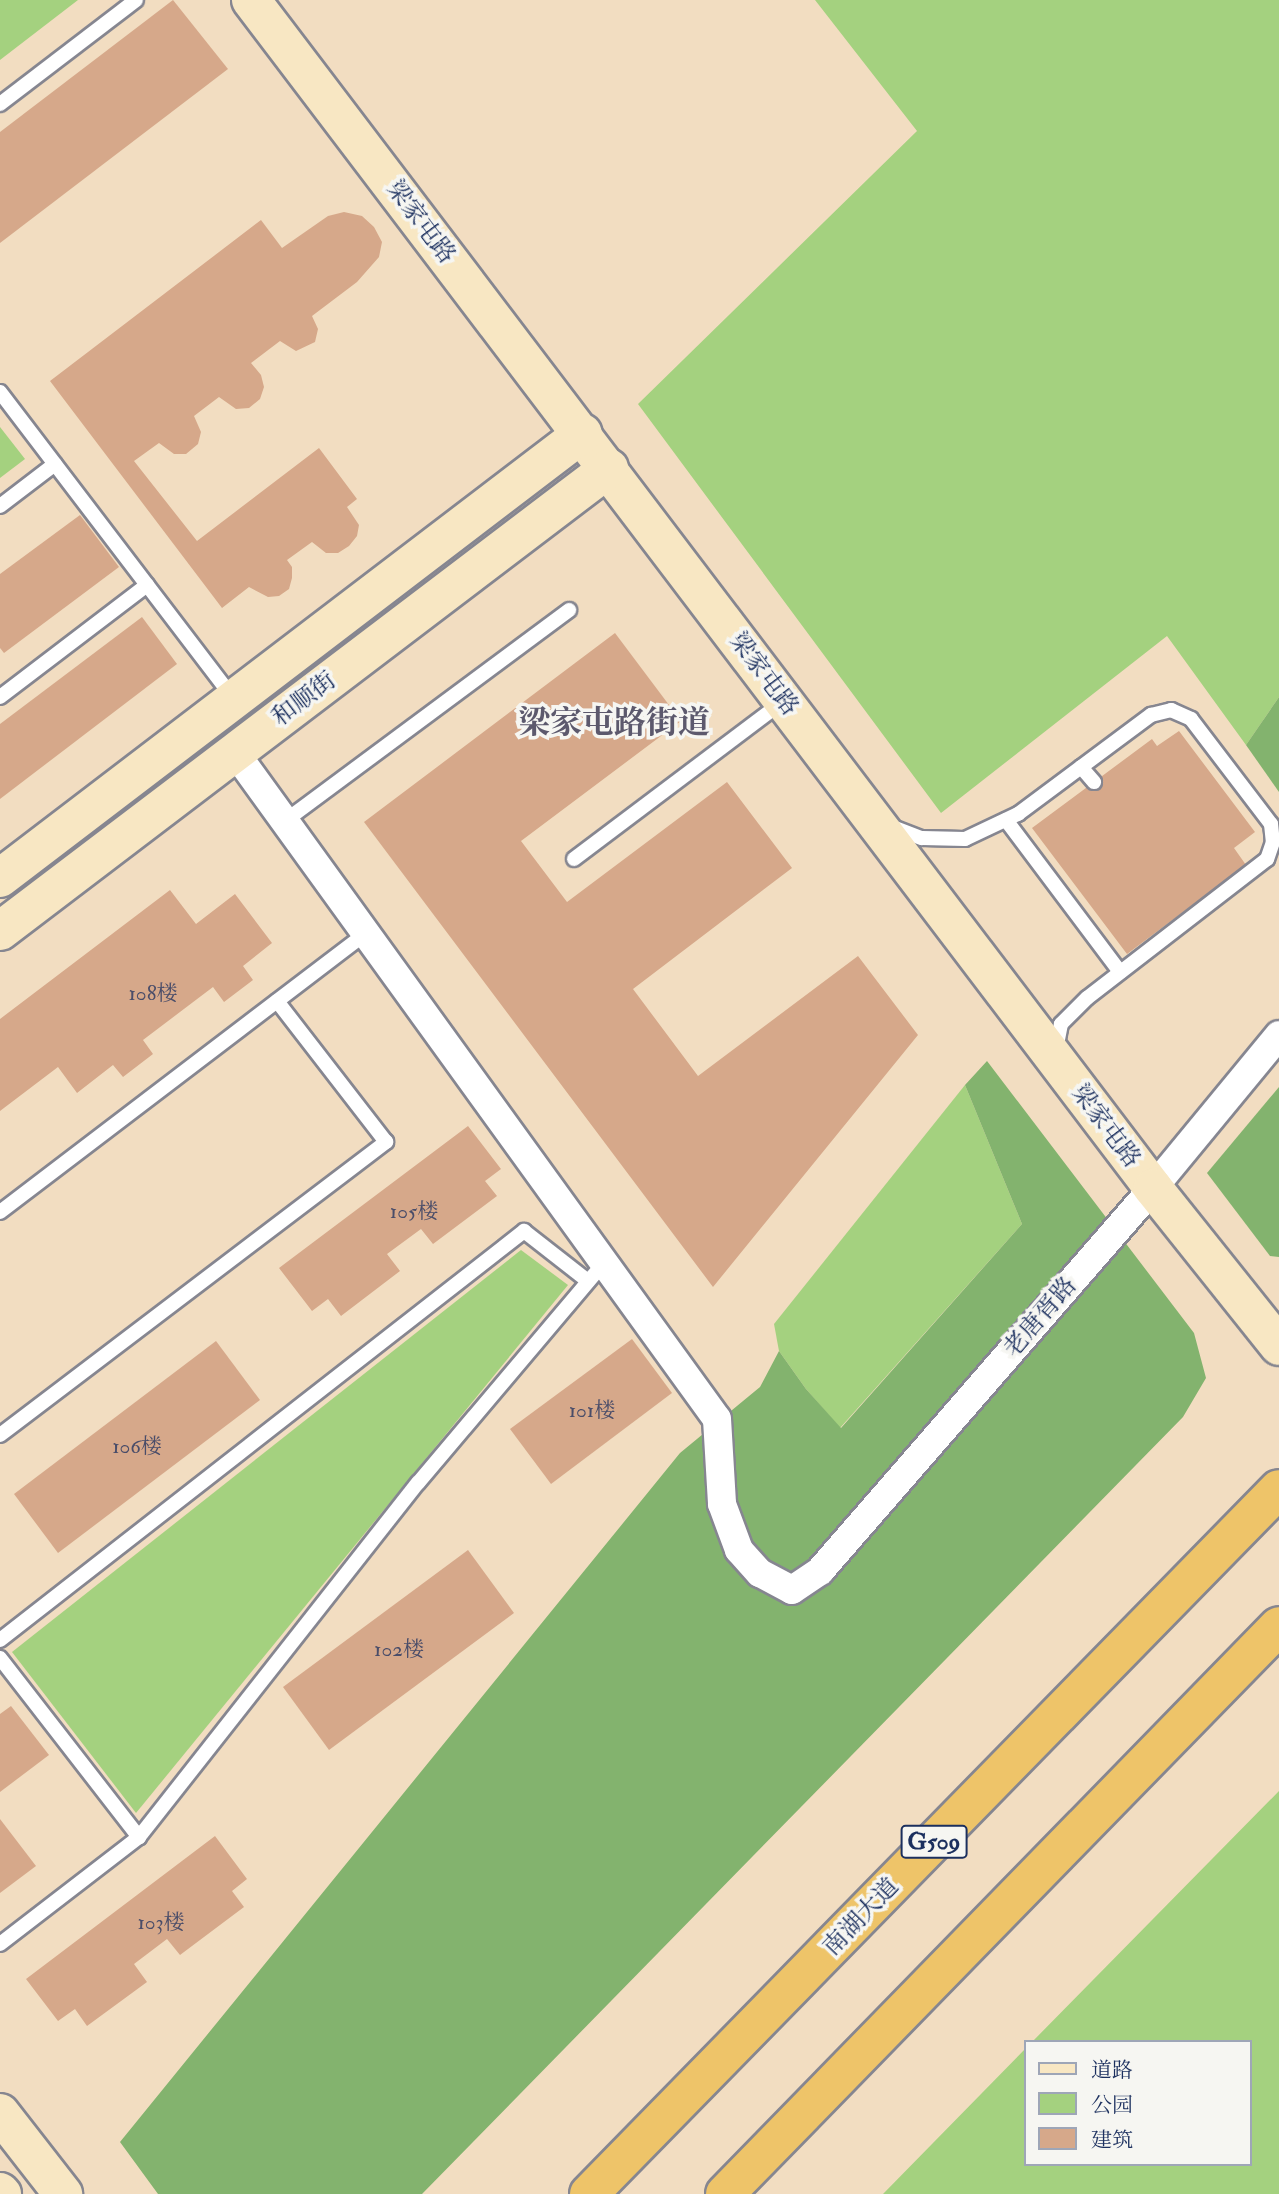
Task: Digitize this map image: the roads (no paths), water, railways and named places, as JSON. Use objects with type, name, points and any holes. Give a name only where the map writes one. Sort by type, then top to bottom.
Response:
[{"type":"highway","name":"南湖大道","points":[[589,2194],[1279,1489]]},
{"type":"highway","points":[[725,2194],[1279,1626]]},
{"type":"street","name":"梁家屯路","points":[[251,0],[583,433],[1153,1188],[1279,1346]]},
{"type":"street","name":"和顺街","points":[[0,878],[583,433]]},
{"type":"street","name":"和顺街","points":[[0,931],[609,468]]},
{"type":"street","points":[[234,751],[366,933],[596,1272]]},
{"type":"street","name":"老唐胥路","points":[[596,1272],[717,1419],[722,1504],[739,1550],[760,1573],[792,1590],[820,1571],[1153,1188],[1279,1035]]},
{"type":"street","points":[[0,2113],[63,2194]]},
{"type":"lane","points":[[0,104],[135,0]]},
{"type":"lane","points":[[0,392],[234,699]]},
{"type":"lane","points":[[0,506],[55,464]]},
{"type":"lane","points":[[0,697],[147,585]]},
{"type":"lane","points":[[285,821],[569,610]]},
{"type":"lane","points":[[574,859],[785,701]]},
{"type":"lane","points":[[875,820],[922,838],[965,839],[1018,814],[1151,715],[1171,710],[1191,719],[1271,824],[1273,842],[1266,859],[1192,911],[1087,998],[1061,1024],[1055,1058]]},
{"type":"lane","points":[[1081,766],[1094,782]]},
{"type":"lane","points":[[1006,820],[1120,972]]},
{"type":"lane","points":[[0,1212],[366,933]]},
{"type":"lane","points":[[0,1435],[386,1142],[277,1001]]},
{"type":"lane","points":[[0,1640],[524,1231],[596,1272],[418,1483],[139,1837],[0,1944]]},
{"type":"lane","points":[[0,1658],[139,1837]]},
{"type":"district","name":"梁家屯路街道","points":[[614,723]]}]
